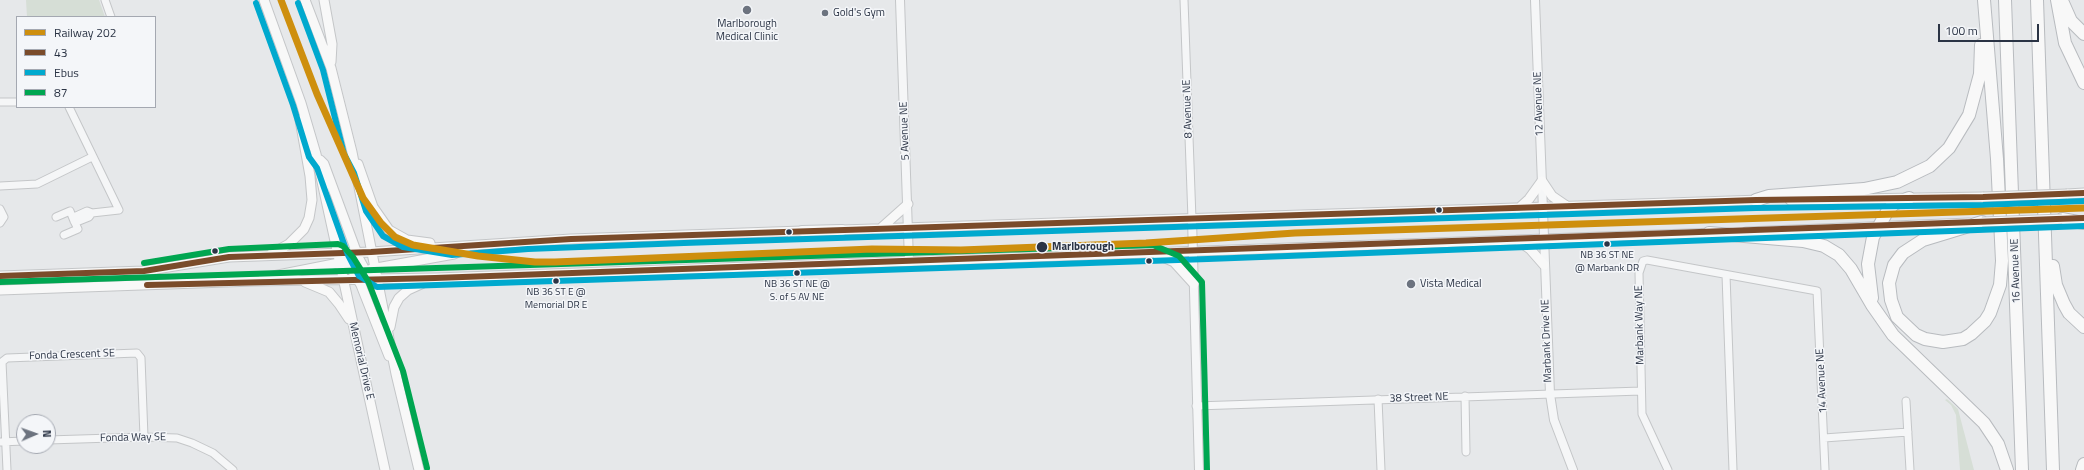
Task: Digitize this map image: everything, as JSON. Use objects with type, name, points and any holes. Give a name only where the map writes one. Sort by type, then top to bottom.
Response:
[{"type":"highway","points":[[1982,222],[1923,240],[1902,253],[1894,265],[1889,283],[1891,300],[1897,317],[1916,335],[1929,340],[1943,342],[1963,338],[1971,334],[1985,321],[1990,313],[2000,285],[2002,261],[1997,159],[1984,0]]},
{"type":"highway","name":"16 Avenue NE","points":[[2005,0],[2022,470]]},
{"type":"highway","points":[[2037,0],[2053,470]]},
{"type":"highway","points":[[2058,0],[2065,43],[2084,83]]},
{"type":"highway","points":[[2062,0],[2071,22],[2084,34]]},
{"type":"highway","points":[[1756,200],[1769,196],[1864,189],[1903,180],[1930,166],[1949,148],[1964,126],[1969,115],[1980,74],[1985,12]]},
{"type":"highway","points":[[1880,318],[1873,302],[1868,274],[1870,246],[1877,226],[1888,210],[1894,204],[1909,198]]},
{"type":"highway","points":[[2045,201],[2049,217],[2052,263],[2056,285],[2069,313],[2084,327]]},
{"type":"highway","points":[[2062,219],[2084,223]]},
{"type":"highway","points":[[1709,233],[1804,241],[1824,246],[1839,255],[1851,269],[1880,318],[1893,335],[1984,423],[1998,444],[2007,470]]},
{"type":"highway","points":[[2082,470],[2084,464]]},
{"type":"main road","points":[[264,0],[301,103],[316,154],[324,164],[357,256],[365,270],[378,278]]},
{"type":"main road","points":[[305,0],[330,68],[352,152],[396,374],[419,470]]},
{"type":"main road","points":[[324,0],[332,44],[330,68]]},
{"type":"main road","points":[[270,255],[289,244],[304,228],[309,218],[312,200],[310,176],[300,116],[301,103]]},
{"type":"main road","points":[[352,152],[361,170],[372,207],[389,230],[407,240],[453,247]]},
{"type":"main road","name":"Memorial Drive E","points":[[316,154],[338,252],[343,262],[342,279],[385,470]]},
{"type":"main road","points":[[1518,209],[1542,181],[1552,196],[1568,207]]},
{"type":"main road","points":[[254,281],[268,276],[343,262],[371,252],[557,240],[1756,200],[1983,197],[2084,193]]},
{"type":"main road","points":[[880,229],[908,204]]},
{"type":"main road","points":[[0,290],[254,281],[303,281],[342,279],[356,276],[378,278],[435,278],[1193,252],[2084,218]]},
{"type":"main road","points":[[1517,240],[1531,250],[1544,265]]},
{"type":"main road","points":[[356,276],[365,270],[454,254],[470,246]]},
{"type":"main road","points":[[0,276],[144,271],[200,260],[270,255],[338,252],[357,256]]},
{"type":"main road","points":[[1152,253],[1174,262],[1194,284]]},
{"type":"main road","points":[[343,262],[356,276],[396,374]]},
{"type":"main road","points":[[389,335],[394,307],[399,298],[408,290],[435,278]]},
{"type":"main road","points":[[303,281],[329,292],[339,304],[352,326]]},
{"type":"street","points":[[105,0],[112,16]]},
{"type":"street","name":"5 Avenue NE","points":[[900,0],[909,261]]},
{"type":"street","name":"8 Avenue NE","points":[[1184,0],[1192,219]]},
{"type":"street","name":"12 Avenue NE","points":[[1535,0],[1543,208]]},
{"type":"street","points":[[0,102],[16,102]]},
{"type":"street","points":[[69,108],[119,210],[92,213],[89,217],[75,221]]},
{"type":"street","points":[[0,186],[37,184],[92,157]]},
{"type":"street","name":"Marbank Drive NE","points":[[1543,208],[1550,394],[1554,420],[1573,470]]},
{"type":"street","points":[[0,209],[4,217],[0,223]]},
{"type":"street","points":[[56,217],[70,211],[75,221],[78,229],[64,235]]},
{"type":"street","points":[[1192,219],[1196,406],[1199,470]]},
{"type":"street","name":"Marbank Way NE","points":[[1668,470],[1642,414],[1639,274],[1642,261],[1654,260],[1726,275],[1818,291]]},
{"type":"street","points":[[1726,275],[1733,470]]},
{"type":"street","name":"14 Avenue NE","points":[[1818,291],[1825,470]]},
{"type":"street","name":"Fonda Crescent SE","points":[[3,442],[2,362],[7,358],[137,353],[141,358],[144,437]]},
{"type":"street","name":"38 Street NE","points":[[1196,406],[1642,391]]},
{"type":"street","points":[[1465,396],[1466,452]]},
{"type":"street","points":[[1378,399],[1381,470]]},
{"type":"street","points":[[1906,401],[1910,470]]},
{"type":"street","points":[[1824,438],[1908,432]]},
{"type":"street","name":"Fonda Way SE","points":[[56,440],[144,437],[177,438],[192,442],[213,453],[233,470]]},
{"type":"street","points":[[7,470],[3,442],[16,441]]},
{"type":"shaded area","points":[[26,0],[99,0],[105,16],[27,16]]},
{"type":"shaded area","points":[[1947,399],[1958,409],[1974,470],[1960,470],[1956,415],[1951,405],[1945,400]]},
{"type":"rail line","name":"202","points":[[281,0],[317,94],[363,198],[381,223],[395,237],[413,245],[478,256],[535,262],[555,262],[872,249],[961,250],[1146,243],[1295,233],[2084,208]]},
{"type":"transit line","name":"Ebus","points":[[256,3],[293,105],[309,157],[317,168],[348,255],[359,276],[377,287],[1208,259],[2084,226]]},
{"type":"transit line","name":"Ebus","points":[[298,3],[323,70],[344,154],[354,173],[366,211],[383,236],[403,247],[452,255],[528,249],[684,243],[1756,208],[1983,205],[2084,201]]},
{"type":"transit line","name":"43","points":[[0,276],[144,271],[229,257],[371,252],[571,239],[1756,200],[1983,197],[2084,193]]},
{"type":"transit line","name":"43","points":[[147,285],[435,278],[2084,218]]},
{"type":"transit line","name":"87","points":[[144,263],[229,249],[338,244],[343,246],[353,257],[368,281],[403,371],[427,468]]},
{"type":"transit line","name":"87","points":[[0,282],[1153,245],[1179,256],[1202,282],[1207,470]]},
{"type":"place","name":"Marlborough Medical Clinic","points":[[747,10]]},
{"type":"place","name":"Gold's Gym","points":[[825,13]]},
{"type":"place","name":"NB 36 ST NE @ Marbank DR","points":[[1607,244]]},
{"type":"place","name":"Marlborough","points":[[1042,247]]},
{"type":"place","name":"NB 36 ST NE @ S. of 5 AV NE","points":[[797,273]]},
{"type":"place","name":"NB 36 ST E @ Memorial DR E","points":[[556,281]]},
{"type":"place","name":"Vista Medical","points":[[1411,284]]}]
